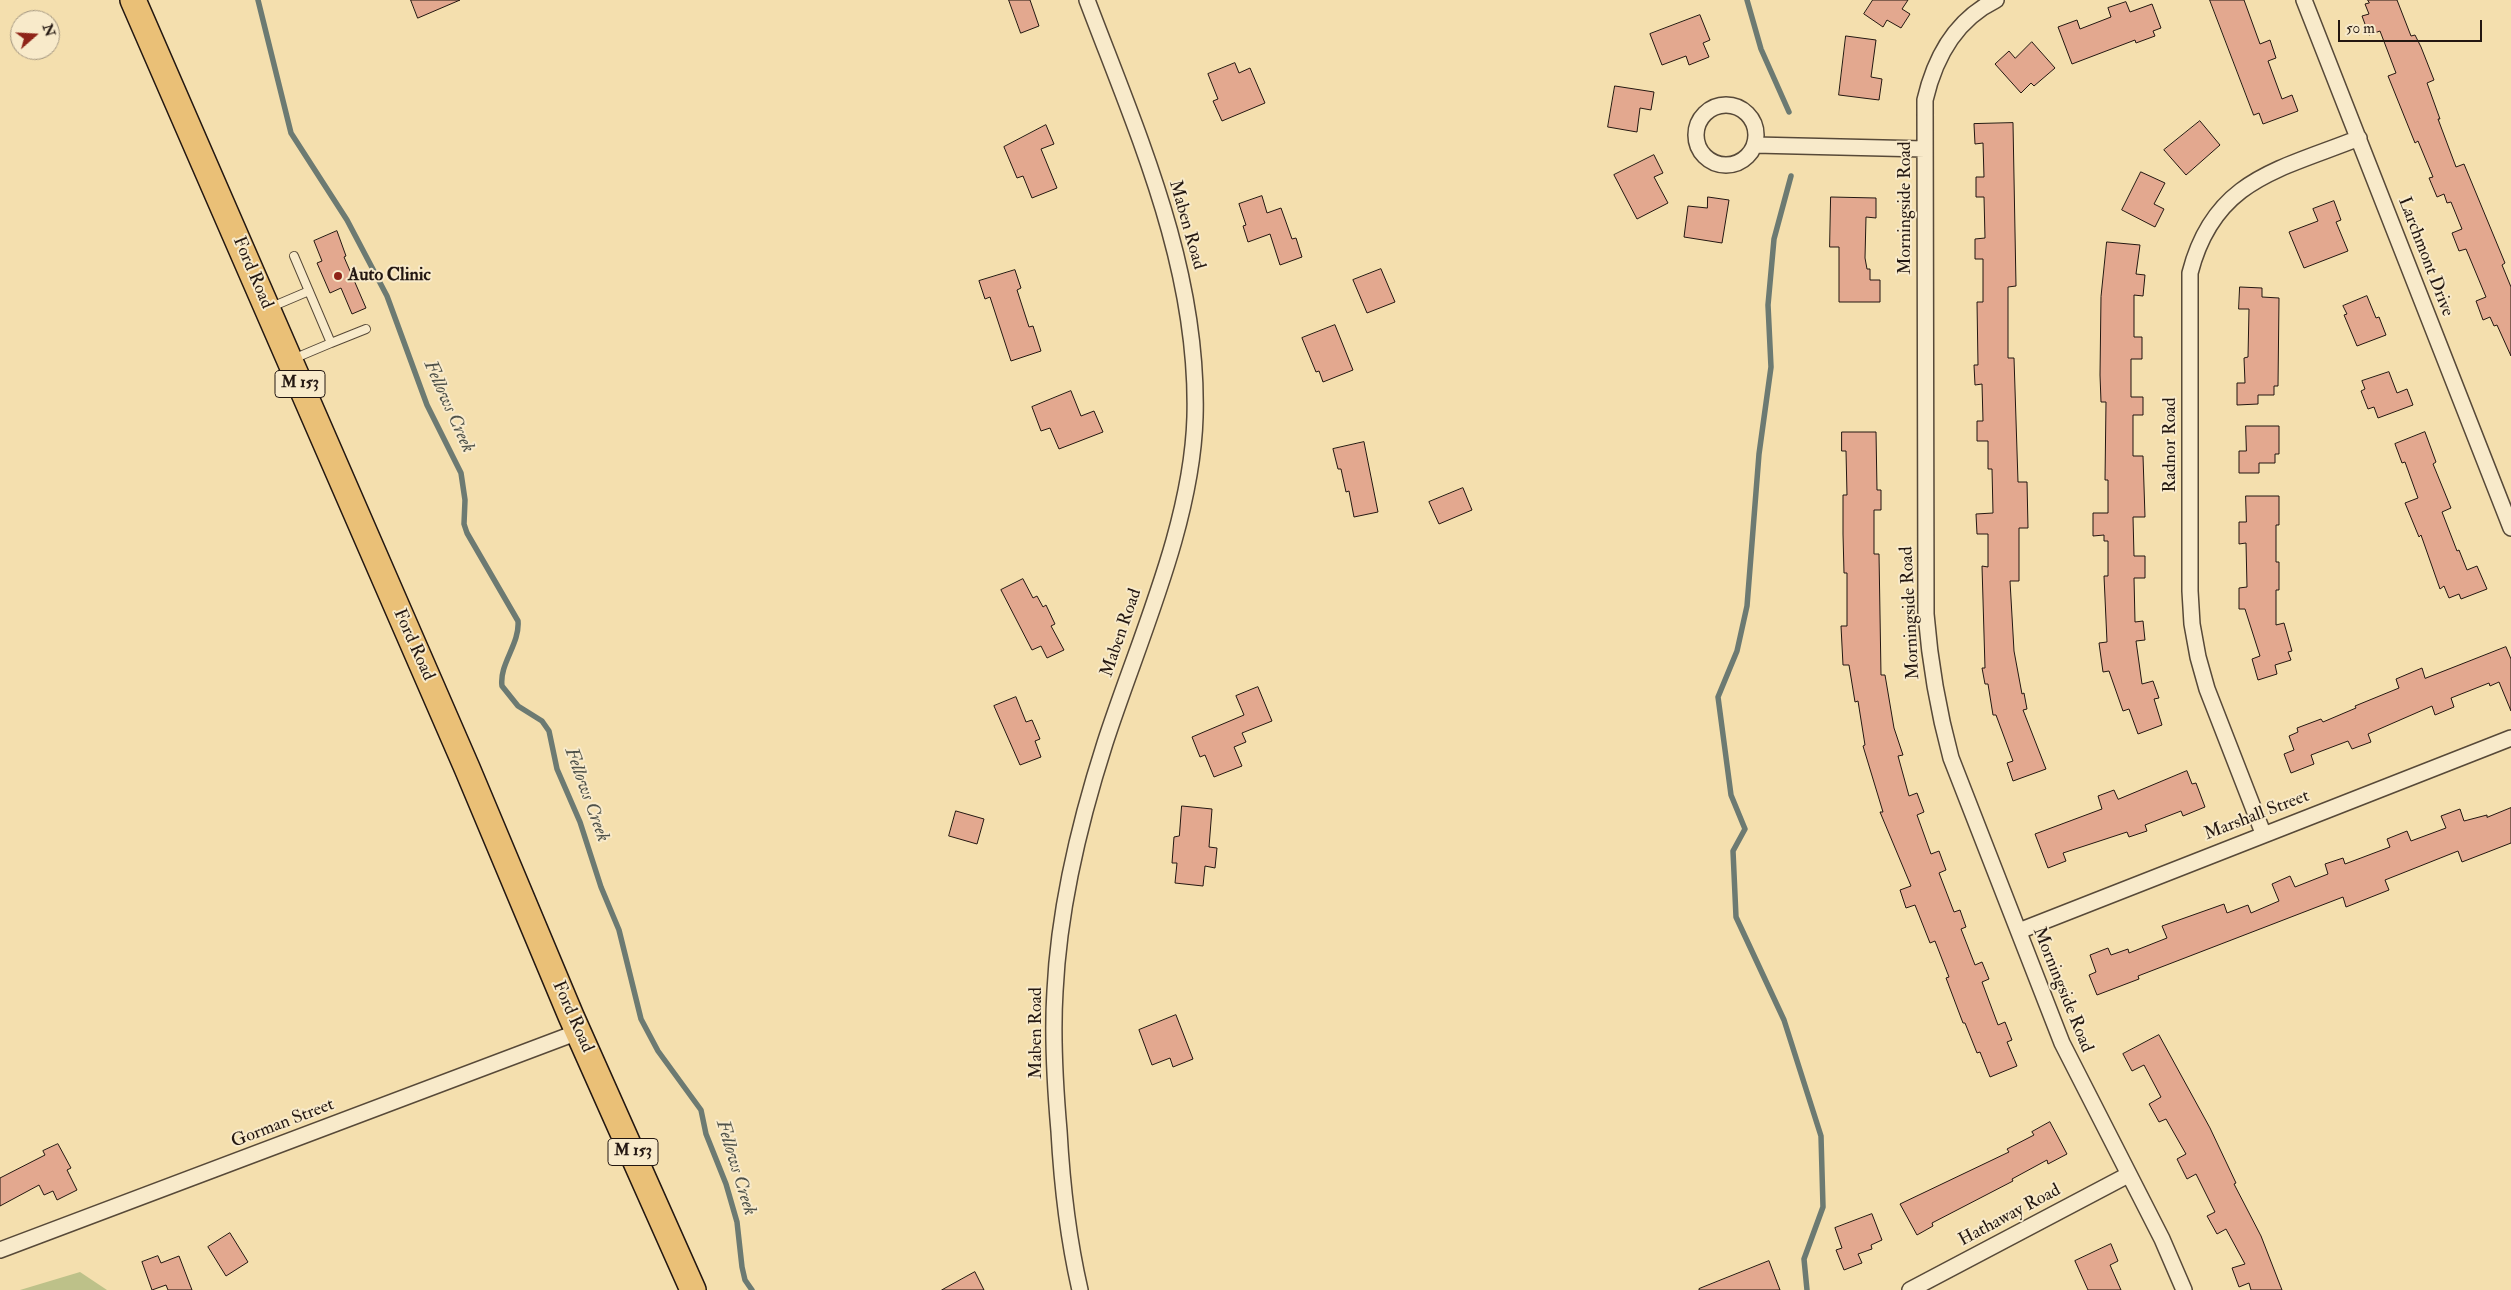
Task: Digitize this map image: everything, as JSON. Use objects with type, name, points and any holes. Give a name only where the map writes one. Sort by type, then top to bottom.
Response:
[{"type":"main road","name":"Ford Road","points":[[133,0],[467,768],[578,1032],[693,1290]]},
{"type":"street","name":"Maben Road","points":[[1080,1290],[1072,1255],[1062,1173],[1054,1061],[1055,990],[1062,920],[1075,848],[1091,787],[1180,516],[1192,453],[1195,389],[1193,346],[1187,305],[1168,219],[1087,0]]},
{"type":"street","name":"Morningside Road","points":[[1996,0],[1960,26],[1941,53],[1932,73],[1925,100],[1926,614],[1930,666],[1940,718],[1951,758],[2074,1070],[2162,1239],[2184,1290]]},
{"type":"street","name":"Larchmont Drive","points":[[2304,0],[2511,528]]},
{"type":"street","points":[[1726,104],[1736,106],[1745,111],[1754,124],[1757,134],[1755,144],[1742,161],[1732,165],[1713,162],[1699,147],[1696,136],[1698,126],[1705,113],[1714,107],[1726,104]]},
{"type":"street","name":"Radnor Road","points":[[2263,833],[2207,689],[2198,657],[2192,624],[2190,572],[2190,273],[2206,228],[2223,206],[2239,191],[2266,175],[2359,138]]},
{"type":"street","points":[[1755,144],[1925,149]]},
{"type":"street","name":"Marshall Street","points":[[2019,931],[2263,833],[2511,738]]},
{"type":"street","name":"Gorman Street","points":[[0,1250],[578,1032]]},
{"type":"street","name":"Hathaway Road","points":[[1910,1290],[2128,1175]]},
{"type":"lane","points":[[294,256],[331,344]]},
{"type":"lane","points":[[267,309],[309,291]]},
{"type":"lane","points":[[290,361],[366,329]]},
{"type":"green space","points":[[80,1272],[107,1290],[20,1290]]},
{"type":"building","points":[[411,0],[460,0],[418,18]]},
{"type":"building","points":[[1009,0],[1030,0],[1039,26],[1021,33]]},
{"type":"building","points":[[1873,0],[1908,0],[1902,9],[1910,14],[1901,28],[1887,20],[1883,27],[1864,14]]},
{"type":"building","points":[[2210,0],[2244,0],[2260,44],[2270,40],[2276,58],[2268,61],[2282,99],[2292,95],[2298,111],[2263,124],[2259,113],[2254,115]]},
{"type":"building","points":[[2368,0],[2397,0],[2411,36],[2415,35],[2421,47],[2434,80],[2427,83],[2456,167],[2464,164],[2505,263],[2502,265],[2511,287],[2511,356],[2497,325],[2494,326],[2490,317],[2483,320],[2476,301],[2486,297],[2466,249],[2459,251],[2452,233],[2462,229],[2451,202],[2447,203],[2444,194],[2437,197],[2429,178],[2433,177],[2418,141],[2415,143],[2388,76],[2396,73],[2380,31],[2369,35],[2362,16],[2369,14],[2365,4],[2369,3]]},
{"type":"building","points":[[2126,2],[2130,12],[2152,4],[2161,28],[2153,31],[2155,36],[2136,43],[2135,40],[2072,64],[2058,27],[2077,20],[2080,29],[2111,17],[2108,8]]},
{"type":"building","points":[[1700,15],[1710,40],[1703,43],[1709,57],[1689,65],[1686,56],[1662,65],[1650,34]]},
{"type":"building","points":[[1846,36],[1876,40],[1871,77],[1882,79],[1879,100],[1839,95]]},
{"type":"building","points":[[2032,42],[2055,68],[2034,86],[2031,83],[2021,93],[1995,64],[2009,51],[2015,58]]},
{"type":"building","points":[[1235,63],[1239,73],[1250,68],[1265,103],[1222,121],[1213,101],[1218,99],[1208,74]]},
{"type":"building","points":[[1615,86],[1654,92],[1651,110],[1640,108],[1637,132],[1608,127]]},
{"type":"building","points":[[2200,121],[2220,145],[2186,175],[2164,150]]},
{"type":"building","points":[[2013,123],[2016,286],[2008,287],[2008,358],[2014,358],[2018,482],[2027,482],[2028,528],[2019,528],[2019,581],[2010,581],[2014,651],[2022,694],[2024,693],[2027,709],[2023,710],[2046,769],[2013,781],[2007,763],[2013,761],[1996,715],[1993,715],[1988,684],[1985,684],[1982,668],[1985,668],[1982,566],[1988,567],[1988,534],[1977,534],[1976,514],[1993,513],[1992,469],[1988,469],[1988,441],[1977,441],[1977,421],[1983,421],[1982,384],[1975,385],[1974,365],[1978,365],[1977,302],[1983,302],[1983,259],[1975,259],[1975,239],[1985,238],[1984,197],[1976,197],[1976,177],[1984,177],[1983,143],[1975,144],[1974,124]]},
{"type":"building","points":[[1046,125],[1054,144],[1041,149],[1057,188],[1032,198],[1023,176],[1017,178],[1004,147]]},
{"type":"building","points":[[1654,155],[1663,173],[1654,177],[1668,203],[1637,219],[1614,175]]},
{"type":"building","points":[[2141,172],[2165,183],[2154,204],[2164,209],[2155,227],[2122,210]]},
{"type":"building","points":[[1262,196],[1267,213],[1281,208],[1292,239],[1296,238],[1302,257],[1280,265],[1270,234],[1248,242],[1243,226],[1246,225],[1239,204]]},
{"type":"building","points":[[1708,197],[1729,200],[1722,243],[1684,237],[1688,206],[1707,208]]},
{"type":"building","points":[[1831,197],[1876,198],[1876,218],[1866,217],[1865,258],[1867,269],[1870,269],[1870,280],[1880,280],[1880,302],[1839,302],[1839,247],[1830,247]]},
{"type":"building","points":[[2334,201],[2341,220],[2336,222],[2348,251],[2304,268],[2289,232],[2318,221],[2313,209]]},
{"type":"building","name":"Auto Clinic","points":[[337,231],[346,256],[344,257],[366,308],[352,314],[341,288],[330,293],[317,263],[322,261],[314,241]]},
{"type":"building","points":[[2107,242],[2140,245],[2136,274],[2145,275],[2143,296],[2134,295],[2134,337],[2142,337],[2142,359],[2131,359],[2131,397],[2143,397],[2143,415],[2133,415],[2133,456],[2143,456],[2145,517],[2133,517],[2134,556],[2145,556],[2145,578],[2134,578],[2135,622],[2143,621],[2145,640],[2136,641],[2142,684],[2153,681],[2159,698],[2154,699],[2162,725],[2138,734],[2129,709],[2123,711],[2109,671],[2103,672],[2099,643],[2107,642],[2104,576],[2108,576],[2108,541],[2104,541],[2104,535],[2093,536],[2093,513],[2108,513],[2108,480],[2105,480],[2106,402],[2101,402],[2100,375],[2101,297]]},
{"type":"building","points":[[1381,269],[1395,302],[1367,313],[1353,280]]},
{"type":"building","points":[[1015,270],[1021,288],[1017,290],[1029,327],[1033,326],[1041,351],[1011,361],[990,297],[985,299],[979,281]]},
{"type":"building","points":[[2240,287],[2262,288],[2262,297],[2279,298],[2278,386],[2274,386],[2274,395],[2258,395],[2258,404],[2237,405],[2237,383],[2245,383],[2244,358],[2248,357],[2249,309],[2239,309]]},
{"type":"building","points":[[2367,296],[2376,318],[2379,317],[2386,335],[2357,346],[2344,315],[2347,314],[2343,306]]},
{"type":"building","points":[[1335,325],[1353,370],[1323,382],[1319,371],[1316,372],[1302,338]]},
{"type":"building","points":[[2389,372],[2397,393],[2407,389],[2413,405],[2378,418],[2374,407],[2368,409],[2361,391],[2365,389],[2362,381]]},
{"type":"building","points":[[1071,391],[1081,416],[1094,411],[1103,432],[1059,449],[1050,428],[1041,431],[1032,407]]},
{"type":"building","points":[[2246,426],[2279,426],[2279,454],[2275,454],[2275,463],[2259,463],[2259,473],[2239,473],[2239,451],[2246,451]]},
{"type":"building","points":[[1842,432],[1876,432],[1877,490],[1881,490],[1881,510],[1874,510],[1874,554],[1879,554],[1881,675],[1885,675],[1894,728],[1903,755],[1898,756],[1909,796],[1917,793],[1924,812],[1917,815],[1931,854],[1939,851],[1946,870],[1939,873],[1954,912],[1960,910],[1966,927],[1961,929],[1975,965],[1982,962],[1989,979],[1982,982],[1998,1025],[2005,1022],[2012,1040],[2007,1042],[2017,1066],[1990,1077],[1980,1052],[1977,1053],[1965,1023],[1963,1023],[1946,978],[1949,977],[1935,941],[1930,943],[1915,905],[1906,908],[1900,890],[1911,886],[1880,812],[1883,812],[1863,746],[1865,745],[1858,701],[1855,702],[1849,665],[1843,665],[1841,626],[1847,626],[1847,573],[1844,573],[1843,495],[1847,495],[1846,451],[1842,451]]},
{"type":"building","points":[[2425,432],[2436,462],[2433,464],[2451,508],[2442,512],[2457,551],[2459,550],[2467,570],[2477,566],[2487,589],[2461,599],[2459,594],[2449,598],[2444,586],[2440,589],[2421,535],[2419,537],[2405,503],[2418,498],[2405,462],[2402,463],[2395,444]]},
{"type":"building","points":[[1364,442],[1378,512],[1354,517],[1349,491],[1346,492],[1341,469],[1338,469],[1333,449]]},
{"type":"building","points":[[1463,488],[1472,510],[1439,524],[1429,502]]},
{"type":"building","points":[[2246,496],[2279,496],[2279,525],[2276,525],[2276,562],[2279,562],[2279,590],[2276,590],[2276,625],[2284,623],[2292,651],[2288,652],[2291,660],[2275,665],[2277,674],[2258,680],[2252,659],[2260,656],[2245,609],[2239,609],[2239,588],[2247,587],[2246,543],[2239,544],[2239,522],[2246,522]]},
{"type":"building","points":[[1023,579],[1033,598],[1037,596],[1043,607],[1046,605],[1055,624],[1051,626],[1064,650],[1047,658],[1041,646],[1032,650],[1001,590]]},
{"type":"building","points":[[2506,647],[2511,659],[2511,711],[2499,682],[2490,686],[2489,683],[2451,698],[2454,707],[2435,715],[2432,706],[2368,734],[2371,742],[2352,749],[2348,741],[2311,755],[2314,764],[2291,773],[2284,754],[2294,750],[2289,736],[2298,732],[2297,728],[2321,719],[2323,722],[2356,708],[2355,706],[2399,688],[2396,679],[2422,668],[2425,678]]},
{"type":"building","points":[[1258,687],[1272,721],[1242,733],[1246,742],[1234,747],[1242,766],[1214,777],[1205,755],[1200,757],[1192,737],[1244,715],[1236,696]]},
{"type":"building","points":[[1016,697],[1026,722],[1032,720],[1040,739],[1035,741],[1041,757],[1020,765],[994,706]]},
{"type":"building","points":[[2187,771],[2192,784],[2196,783],[2205,807],[2183,816],[2181,811],[2145,825],[2147,831],[2129,837],[2127,832],[2063,853],[2066,861],[2048,868],[2035,834],[2102,809],[2098,796],[2114,790],[2118,799]]},
{"type":"building","points":[[1182,806],[1212,809],[1209,847],[1217,848],[1215,868],[1205,866],[1203,886],[1175,883],[1177,863],[1172,863],[1174,837],[1179,836]]},
{"type":"building","points":[[2511,808],[2511,843],[2462,862],[2458,851],[2385,880],[2389,890],[2346,907],[2343,897],[2138,976],[2139,979],[2097,995],[2089,975],[2096,972],[2090,955],[2108,948],[2111,955],[2128,949],[2129,953],[2167,938],[2162,926],[2224,904],[2227,913],[2248,905],[2251,913],[2279,901],[2272,884],[2290,876],[2295,887],[2328,874],[2325,864],[2343,858],[2345,864],[2390,847],[2387,839],[2407,831],[2411,841],[2446,828],[2441,816],[2460,809],[2464,821],[2487,815],[2487,817]]},
{"type":"building","points":[[956,811],[984,819],[977,844],[949,836]]},
{"type":"building","points":[[1176,1015],[1193,1059],[1173,1067],[1170,1058],[1152,1065],[1139,1030]]},
{"type":"building","points":[[2159,1035],[2210,1128],[2236,1183],[2234,1184],[2261,1236],[2282,1290],[2251,1290],[2249,1283],[2239,1287],[2232,1268],[2245,1264],[2226,1229],[2217,1234],[2207,1216],[2215,1212],[2196,1174],[2187,1179],[2177,1159],[2186,1154],[2166,1119],[2159,1122],[2149,1104],[2161,1097],[2144,1065],[2132,1071],[2123,1054]]},
{"type":"building","points":[[2050,1122],[2067,1154],[2048,1164],[2047,1160],[2012,1179],[2013,1181],[1932,1223],[1933,1226],[1917,1235],[1900,1204],[2009,1152],[2007,1149],[2034,1135],[2032,1132]]},
{"type":"building","points":[[58,1144],[71,1168],[67,1170],[77,1190],[57,1200],[53,1191],[44,1195],[39,1185],[0,1206],[0,1178],[45,1155],[43,1151]]},
{"type":"building","points":[[1872,1214],[1882,1240],[1871,1245],[1872,1249],[1858,1254],[1862,1263],[1844,1270],[1836,1250],[1842,1248],[1835,1228]]},
{"type":"building","points":[[230,1233],[248,1262],[226,1276],[208,1247]]},
{"type":"building","points":[[2111,1244],[2118,1261],[2110,1265],[2121,1290],[2088,1290],[2075,1261]]},
{"type":"building","points":[[158,1256],[161,1263],[179,1256],[192,1290],[168,1290],[166,1285],[152,1290],[142,1262]]},
{"type":"building","points":[[1769,1261],[1780,1290],[1699,1290],[1699,1289]]},
{"type":"building","points":[[975,1272],[984,1290],[942,1290]]},
{"type":"waterway","name":"Fellows Creek","points":[[258,0],[291,133],[347,220],[387,296],[427,405],[461,473],[465,500],[464,524],[467,533],[518,621],[516,638],[504,670],[502,686],[518,706],[542,721],[549,731],[557,769],[580,822],[601,887],[619,930],[641,1019],[658,1051],[701,1110],[706,1134],[726,1184],[737,1222],[742,1267],[745,1280],[752,1290]]},
{"type":"waterway","points":[[1747,0],[1761,49],[1789,112]]},
{"type":"waterway","points":[[1791,176],[1774,239],[1768,305],[1771,367],[1759,454],[1747,606],[1737,651],[1718,697],[1731,795],[1745,829],[1733,851],[1736,917],[1784,1020],[1821,1136],[1823,1207],[1804,1259],[1807,1290]]},
{"type":"place","name":"Auto Clinic","points":[[338,276]]}]
